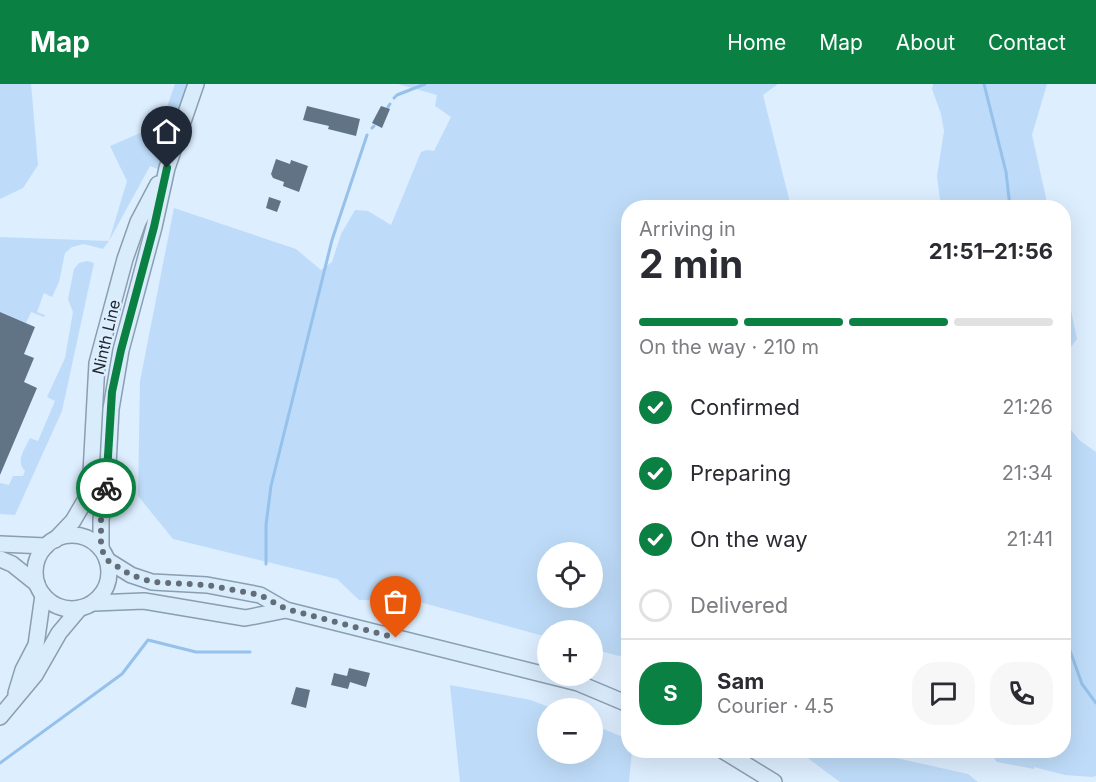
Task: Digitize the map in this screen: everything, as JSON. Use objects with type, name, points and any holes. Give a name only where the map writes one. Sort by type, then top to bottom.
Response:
[{"type":"main road","name":"Ninth Line","points":[[104,554],[101,520],[108,465],[112,392],[167,168],[196,84]]},
{"type":"main road","name":"Ninth Line","points":[[50,543],[74,521],[87,497],[97,363],[121,273],[138,222],[167,168]]},
{"type":"main road","points":[[0,544],[50,543],[67,536],[79,536],[91,540],[104,554],[131,575],[152,582],[207,585],[260,595],[286,609],[578,683],[621,701]]},
{"type":"main road","points":[[16,696],[23,670],[36,645],[40,590],[35,574],[36,564],[50,543]]},
{"type":"main road","points":[[0,717],[35,675],[59,633],[87,605],[102,594],[108,584],[109,572],[104,554]]},
{"type":"main road","points":[[0,559],[12,564],[51,602],[60,607],[144,602],[245,618],[286,609]]},
{"type":"main road","points":[[735,758],[774,782]]},
{"type":"shaded area","points":[[0,84],[31,84],[38,165],[23,188],[0,199]]},
{"type":"shaded area","points":[[175,84],[189,84],[158,169],[150,166],[109,241],[127,181],[110,146],[161,124]]},
{"type":"shaded area","points":[[398,84],[778,84],[763,95],[789,200],[621,200],[621,655],[619,656],[603,652],[603,620],[537,620],[537,634],[416,601],[359,600],[337,579],[173,539],[138,496],[140,381],[174,208],[296,249],[321,270],[332,262],[341,234],[355,210],[368,211],[391,225],[421,152],[434,151],[451,117],[435,106],[437,95]]},
{"type":"shaded area","points":[[933,84],[1047,84],[1032,135],[1046,200],[940,200],[937,176],[944,131],[932,89]]},
{"type":"shaded area","points":[[0,237],[109,241],[103,249],[84,244],[72,247],[65,253],[59,282],[52,297],[44,293],[37,312],[45,315],[44,317],[31,312],[26,323],[0,312]]},
{"type":"shaded area","points":[[87,261],[94,263],[62,411],[15,515],[0,514],[0,483],[9,485],[13,476],[23,476],[25,471],[21,459],[24,451],[30,438],[38,441],[55,401],[47,397],[65,358],[73,312],[68,299],[74,269],[79,263]]},
{"type":"shaded area","points":[[1071,311],[1077,339],[1071,347]]},
{"type":"shaded area","points":[[1071,430],[1079,440],[1096,452],[1096,776],[1065,775],[1034,767],[1034,769],[997,762],[994,758],[1071,758]]},
{"type":"shaded area","points":[[450,685],[537,702],[537,764],[603,764],[603,729],[621,736],[621,758],[631,758],[629,782],[460,782]]},
{"type":"shaded area","points":[[808,758],[896,758],[968,774],[978,782],[840,782]]},
{"type":"building","points":[[307,106],[360,119],[356,136],[303,120]]},
{"type":"building","points":[[381,106],[390,109],[382,128],[372,123]]},
{"type":"building","points":[[276,159],[290,164],[291,160],[308,166],[299,192],[283,186],[284,182],[273,178],[271,174]]},
{"type":"building","points":[[269,197],[281,201],[277,212],[266,208]]},
{"type":"building","points":[[0,312],[35,327],[24,354],[34,358],[24,382],[37,388],[0,475]]},
{"type":"building","points":[[349,668],[370,673],[366,687],[350,682],[348,689],[331,685],[334,673],[347,676]]},
{"type":"building","points":[[296,687],[310,690],[306,708],[291,704]]},
{"type":"waterway","points":[[394,98],[425,84]]},
{"type":"waterway","points":[[984,84],[1006,172],[1009,200]]},
{"type":"waterway","points":[[266,564],[266,525],[271,486],[332,240],[367,135]]},
{"type":"waterway","points":[[0,763],[122,674],[148,640],[196,652],[250,652]]},
{"type":"waterway","points":[[1071,653],[1082,684],[1096,703]]},
{"type":"way so far","points":[[106,488],[101,520],[101,548],[107,560],[131,575],[152,582],[207,585],[260,595],[286,609],[396,638]]},
{"type":"route","points":[[106,488],[112,392],[167,168]]}]
